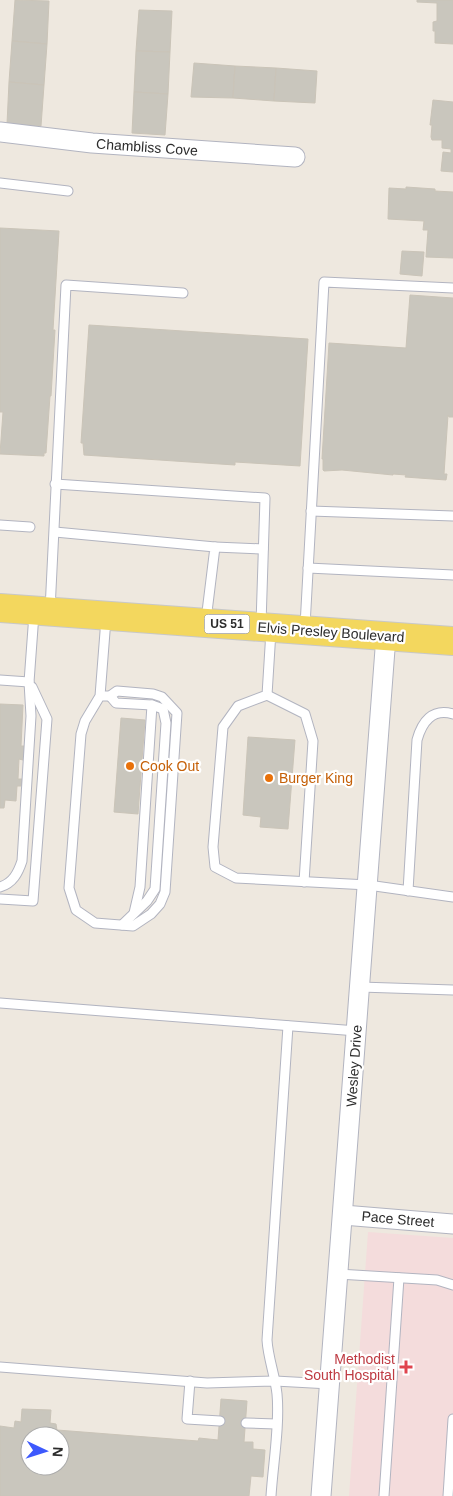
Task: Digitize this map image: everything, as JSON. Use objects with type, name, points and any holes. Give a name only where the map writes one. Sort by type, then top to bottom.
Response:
[{"type":"main road","name":"Elvis Presley Boulevard","points":[[0,608],[453,641]]},
{"type":"street","name":"Chambliss Cove","points":[[0,132],[92,143],[295,157]]},
{"type":"street","name":"Wesley Drive","points":[[321,1496],[386,636]]},
{"type":"street","name":"Pace Street","points":[[343,1215],[453,1224]]},
{"type":"lane","points":[[0,183],[68,191]]},
{"type":"lane","points":[[305,630],[324,282],[453,288]]},
{"type":"lane","points":[[0,886],[3,886],[17,876],[22,861],[31,716],[29,682],[55,532],[55,484],[66,285],[183,293]]},
{"type":"lane","points":[[55,484],[264,498],[263,549],[267,695]]},
{"type":"lane","points":[[311,511],[453,516]]},
{"type":"lane","points":[[0,525],[30,527]]},
{"type":"lane","points":[[55,532],[215,547],[263,549]]},
{"type":"lane","points":[[206,623],[215,547]]},
{"type":"lane","points":[[308,568],[453,575]]},
{"type":"lane","points":[[105,696],[106,616]]},
{"type":"lane","points":[[0,680],[29,682]]},
{"type":"lane","points":[[0,899],[33,901],[47,718],[29,682]]},
{"type":"lane","points":[[117,691],[153,694],[162,697],[176,713],[165,892],[160,904],[151,914],[133,926],[95,923],[76,910],[69,888],[81,734],[85,721],[105,696],[117,691]]},
{"type":"lane","points":[[304,882],[312,741],[306,714],[267,695],[238,706],[223,727],[213,847],[215,867],[236,878],[304,882],[368,885],[453,897]]},
{"type":"lane","points":[[105,696],[116,703],[152,705],[163,709],[166,722],[155,889],[147,901],[122,925]]},
{"type":"lane","points":[[134,913],[140,887],[152,705]]},
{"type":"lane","points":[[408,891],[417,740],[420,729],[431,715],[446,712],[453,714]]},
{"type":"lane","points":[[360,987],[453,990]]},
{"type":"lane","points":[[0,1004],[357,1031]]},
{"type":"lane","points":[[271,1496],[278,1407],[267,1340],[288,1026]]},
{"type":"lane","points":[[338,1274],[437,1280],[453,1285]]},
{"type":"lane","points":[[384,1496],[399,1278]]},
{"type":"lane","points":[[0,1367],[190,1382],[275,1381],[330,1384]]},
{"type":"lane","points":[[190,1382],[187,1419],[220,1421]]},
{"type":"lane","points":[[448,1496],[453,1419]]},
{"type":"lane","points":[[246,1423],[276,1424]]},
{"type":"shaded area","name":"Methodist South Hospital","points":[[368,1232],[453,1238],[453,1496],[349,1496]]},
{"type":"building","points":[[15,0],[49,1],[47,44],[12,41]]},
{"type":"building","points":[[417,0],[453,0],[453,44],[435,43],[433,22],[437,21],[437,3],[417,2]]},
{"type":"building","points":[[139,10],[172,11],[170,52],[136,51]]},
{"type":"building","points":[[12,41],[47,44],[44,85],[9,82]]},
{"type":"building","points":[[136,51],[170,52],[168,94],[134,92]]},
{"type":"building","points":[[194,63],[235,66],[233,98],[191,97]]},
{"type":"building","points":[[235,66],[276,68],[274,101],[233,98]]},
{"type":"building","points":[[276,68],[317,71],[315,103],[274,101]]},
{"type":"building","points":[[9,82],[44,85],[41,126],[7,124]]},
{"type":"building","points":[[134,92],[168,94],[165,135],[132,133]]},
{"type":"building","points":[[433,100],[453,102],[453,172],[441,171],[443,152],[451,153],[451,149],[442,148],[442,140],[432,140],[431,137],[432,125],[430,125]]},
{"type":"building","points":[[406,187],[453,192],[453,258],[426,257],[428,230],[423,230],[424,221],[388,219],[389,188],[406,189]]},
{"type":"building","points":[[0,228],[59,231],[51,396],[46,453],[44,453],[44,456],[0,454],[3,412],[0,412]]},
{"type":"building","points":[[402,251],[424,252],[422,276],[400,274]]},
{"type":"building","points":[[410,295],[453,298],[453,417],[448,415],[444,474],[447,474],[446,480],[342,470],[324,471],[322,459],[329,343],[406,348]]},
{"type":"building","points":[[89,325],[308,339],[300,466],[235,462],[235,465],[84,455],[83,443],[81,443]]},
{"type":"building","points":[[0,704],[23,705],[21,746],[24,746],[23,760],[19,759],[18,779],[22,779],[21,786],[17,786],[16,801],[5,800],[4,808],[0,808]]},
{"type":"building","name":"Cook Out","points":[[121,718],[145,720],[138,814],[114,812]]},
{"type":"building","name":"Burger King","points":[[248,737],[295,740],[288,829],[260,827],[261,817],[243,815]]},
{"type":"building","points":[[221,1399],[247,1401],[244,1442],[253,1442],[253,1449],[265,1450],[263,1477],[251,1476],[249,1496],[0,1496],[0,1426],[14,1428],[15,1421],[21,1422],[22,1409],[51,1410],[50,1423],[56,1424],[56,1426],[20,1426],[20,1476],[70,1476],[70,1431],[198,1441],[199,1438],[218,1440]]},
{"type":"place","name":"Cook Out","points":[[130,766]]},
{"type":"place","name":"Burger King","points":[[269,778]]},
{"type":"place","name":"Methodist South Hospital","points":[[406,1367]]}]
